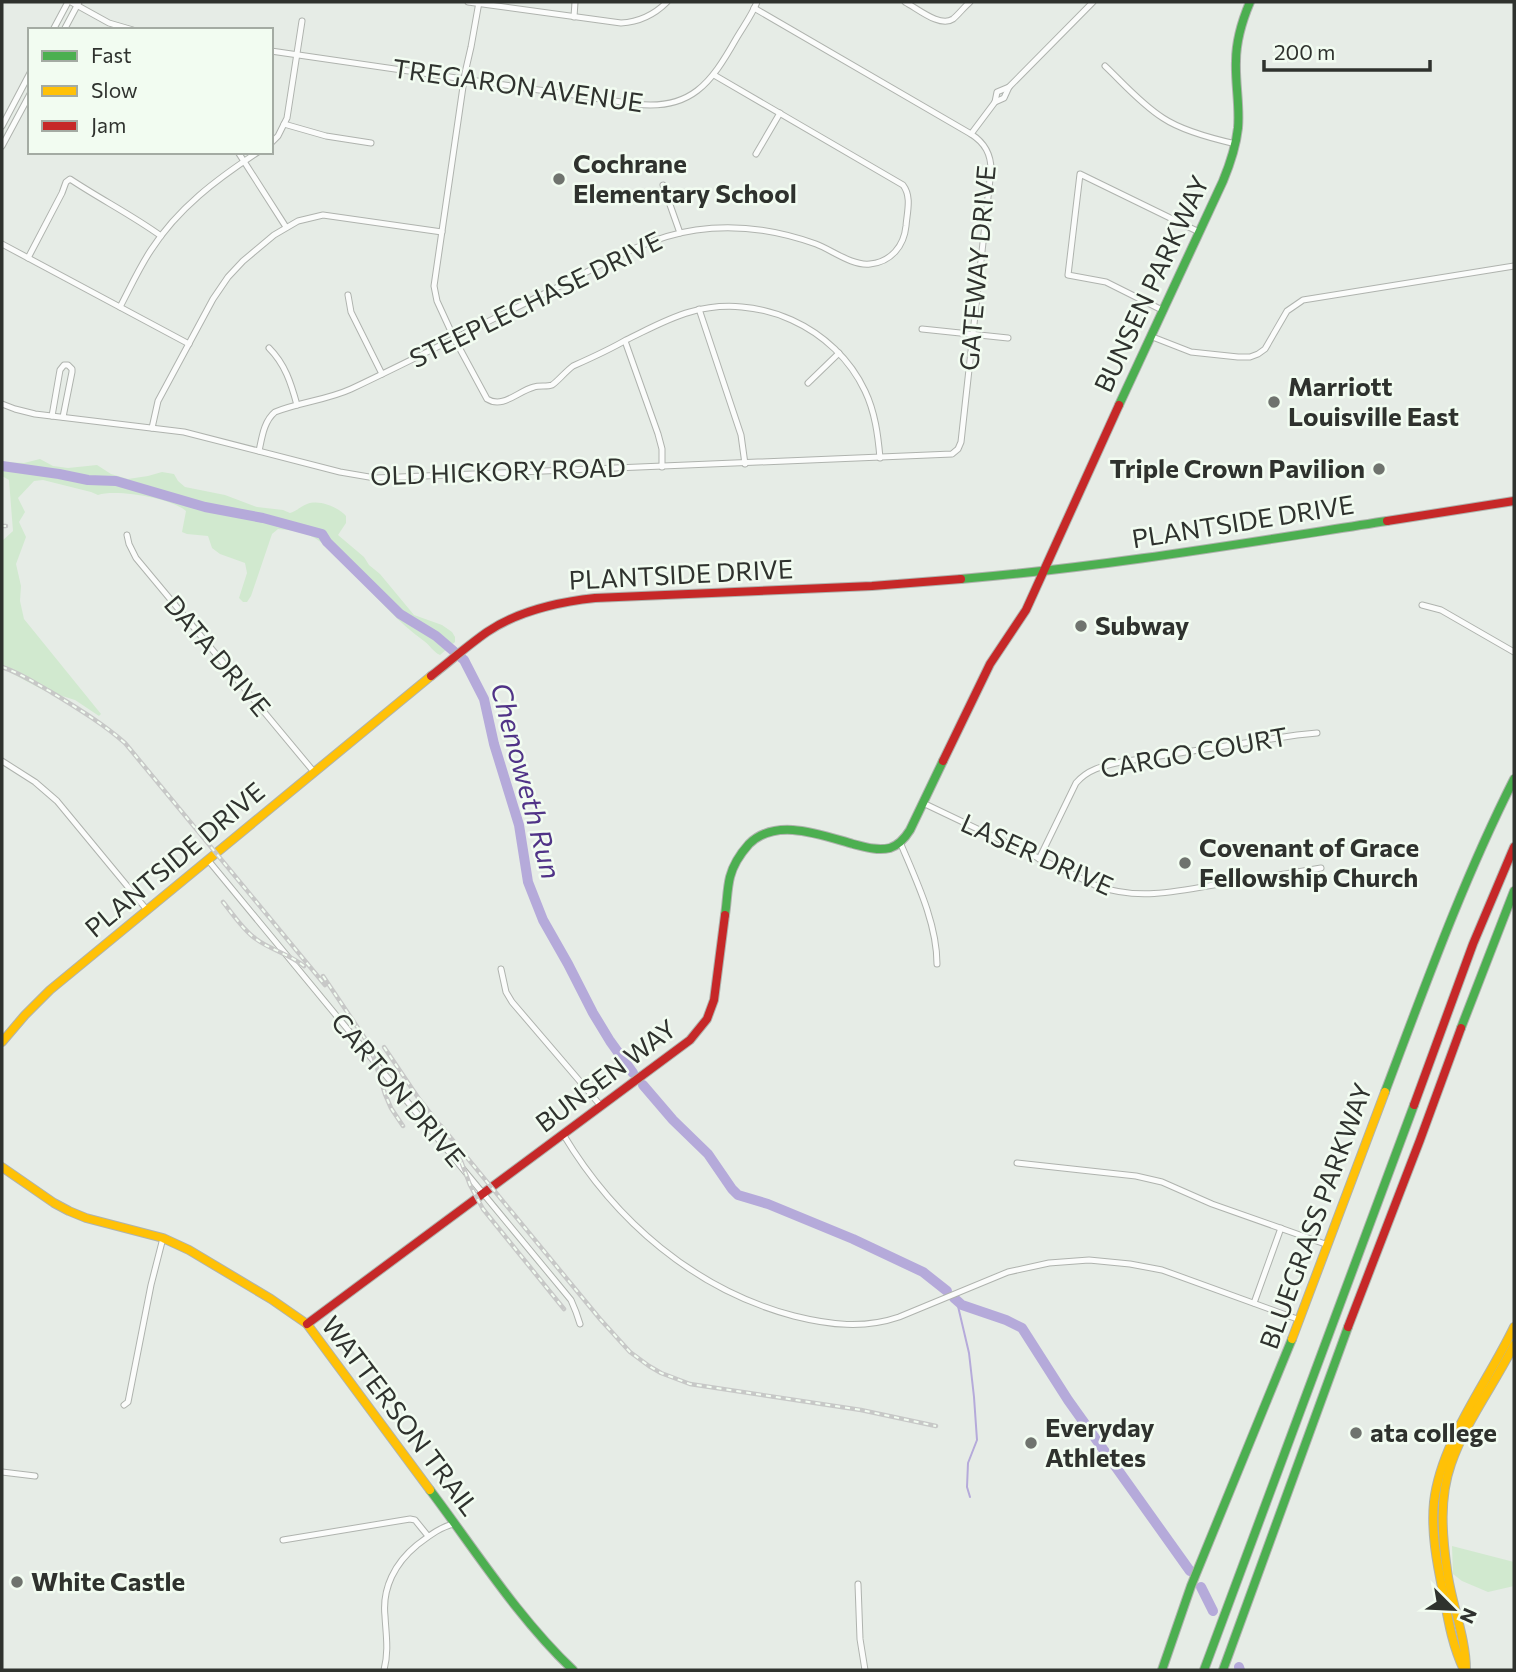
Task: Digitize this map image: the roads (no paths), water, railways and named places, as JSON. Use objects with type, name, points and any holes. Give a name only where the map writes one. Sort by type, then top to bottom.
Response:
[{"type":"main road","name":"BUNSEN PARKWAY","points":[[1043,572],[1227,172],[1236,144],[1239,108],[1237,49],[1242,23],[1250,2]]},
{"type":"main road","name":"PLANTSIDE DRIVE","points":[[2,1042],[38,1001],[470,645],[508,620],[544,607],[568,601],[611,597],[872,586],[1043,572],[1514,501]]},
{"type":"main road","points":[[900,842],[910,830],[990,664],[1026,610],[1043,572]]},
{"type":"main road","name":"BLUEGRASS PARKWAY","points":[[1162,1670],[1210,1537],[1271,1397],[1440,942],[1483,842],[1514,779]]},
{"type":"main road","name":"BUNSEN WAY","points":[[307,1324],[685,1045],[703,1027],[714,1000],[730,876],[734,863],[749,843],[767,832],[786,828],[873,849],[893,847],[900,842]]},
{"type":"main road","points":[[1203,1670],[1390,1173],[1457,986],[1514,847]]},
{"type":"main road","points":[[1223,1670],[1308,1433],[1514,891]]},
{"type":"main road","name":"WATTERSON TRAIL","points":[[2,1167],[69,1211],[163,1238],[189,1250],[307,1324],[524,1618],[573,1670]]},
{"type":"main road","points":[[1465,1670],[1459,1661],[1439,1575],[1434,1534],[1434,1502],[1442,1465],[1453,1437],[1514,1327]]},
{"type":"main road","points":[[1465,1670],[1466,1657],[1444,1553],[1443,1502],[1450,1468],[1461,1440],[1514,1345]]},
{"type":"street","points":[[468,2],[611,23],[629,23],[647,17],[667,2]]},
{"type":"street","points":[[574,17],[575,2]]},
{"type":"street","points":[[905,2],[945,22],[953,19],[970,2]]},
{"type":"street","points":[[971,134],[995,102],[1004,98],[1009,87],[1093,2]]},
{"type":"street","points":[[55,28],[74,3]]},
{"type":"street","points":[[65,28],[74,3]]},
{"type":"street","points":[[74,3],[109,23],[126,28]]},
{"type":"street","points":[[478,3],[464,79],[434,292],[484,396],[489,401],[499,403],[531,388],[552,385],[573,366],[668,320],[699,309],[751,308],[777,313],[809,328],[839,353],[856,375],[874,414],[880,458]]},
{"type":"street","name":"TREGARON AVENUE","points":[[273,51],[654,106],[673,102],[693,93],[708,82],[756,5]]},
{"type":"street","name":"GATEWAY DRIVE","points":[[756,5],[971,134],[986,148],[991,162],[961,442],[958,449]]},
{"type":"street","points":[[273,141],[287,118],[302,21]]},
{"type":"street","points":[[1105,66],[1163,118],[1236,144]]},
{"type":"street","points":[[714,75],[780,113],[756,154]]},
{"type":"street","points":[[2,126],[28,77]]},
{"type":"street","points":[[2,146],[28,98]]},
{"type":"street","name":"STEEPLECHASE DRIVE","points":[[259,451],[266,424],[275,412],[348,391],[612,259],[645,244],[680,233],[732,228],[776,232],[865,265],[880,262],[894,254],[904,240],[906,227],[909,196],[903,186],[780,113]]},
{"type":"street","points":[[284,124],[326,136],[371,143]]},
{"type":"street","points":[[239,154],[286,228]]},
{"type":"street","points":[[120,307],[140,269],[172,222],[202,192],[255,154]]},
{"type":"street","points":[[1162,310],[1106,282],[1068,275],[1080,174],[1199,232]]},
{"type":"street","points":[[28,258],[66,181],[70,179],[135,217],[161,236]]},
{"type":"street","points":[[663,185],[680,233]]},
{"type":"street","points":[[152,428],[158,401],[213,299],[243,261],[286,228],[309,217],[328,215],[442,232]]},
{"type":"street","points":[[2,244],[188,344]]},
{"type":"street","points":[[1150,336],[1191,352],[1250,357],[1265,349],[1284,314],[1303,300],[1514,266]]},
{"type":"street","points":[[348,295],[351,312],[382,374]]},
{"type":"street","points":[[699,309],[741,435],[745,464]]},
{"type":"street","points":[[922,328],[1009,338]]},
{"type":"street","points":[[625,341],[658,434],[662,449],[662,467]]},
{"type":"street","points":[[269,348],[282,362],[297,405]]},
{"type":"street","points":[[808,383],[839,353]]},
{"type":"street","points":[[52,416],[60,370],[64,365],[68,365],[72,372],[63,417]]},
{"type":"street","name":"OLD HICKORY ROAD","points":[[2,404],[26,412],[52,416],[184,432],[340,472],[375,478],[949,455],[958,449]]},
{"type":"street","name":"DATA DRIVE","points":[[127,535],[136,558],[314,772]]},
{"type":"street","points":[[1422,605],[1441,610],[1514,652]]},
{"type":"street","name":"CARGO COURT","points":[[1040,859],[1076,783],[1093,769],[1121,762],[1317,733]]},
{"type":"street","points":[[2,761],[36,782],[57,801],[147,910]]},
{"type":"street","name":"LASER DRIVE","points":[[923,803],[1097,886],[1121,893],[1139,895],[1168,892],[1321,868]]},
{"type":"street","points":[[900,842],[931,924],[937,946],[937,964]]},
{"type":"street","name":"CARTON DRIVE","points":[[208,860],[571,1300],[580,1324]]},
{"type":"street","points":[[501,969],[506,992],[512,1002],[601,1107]]},
{"type":"street","points":[[563,1134],[614,1204],[675,1260],[739,1297],[807,1319],[852,1325],[881,1323],[1008,1272],[1049,1263],[1089,1260],[1162,1270],[1300,1320]]},
{"type":"street","points":[[1017,1163],[1136,1176],[1161,1182],[1212,1204],[1328,1245]]},
{"type":"street","points":[[1254,1304],[1281,1228]]},
{"type":"street","points":[[124,1405],[128,1402],[163,1238]]},
{"type":"street","points":[[2,1472],[34,1476]]},
{"type":"street","points":[[283,1540],[410,1519],[415,1520],[428,1536]]},
{"type":"street","points":[[384,1670],[388,1641],[384,1608],[391,1576],[402,1559],[428,1536],[454,1524]]},
{"type":"street","points":[[858,1584],[864,1670]]},
{"type":"waterway","name":"Chenoweth Run","points":[[2,466],[88,480],[116,481],[205,507],[263,518],[322,534],[400,614],[436,636],[464,660],[484,699],[494,744],[519,825],[528,882],[543,920],[593,1013],[633,1073]]},
{"type":"waterway","name":"Chenoweth Run","points":[[643,1085],[673,1120],[708,1154],[738,1195],[768,1204],[853,1239],[923,1272],[947,1291]]},
{"type":"waterway","name":"Chenoweth Run","points":[[954,1298],[962,1305],[1022,1328],[1068,1400],[1190,1571]]},
{"type":"waterway","points":[[957,1302],[969,1353],[977,1440],[968,1463],[967,1487],[970,1497]]},
{"type":"waterway","name":"Chenoweth Run","points":[[1201,1587],[1213,1611]]},
{"type":"railway","points":[[2,667],[61,698],[125,743],[325,985]]},
{"type":"railway","points":[[223,902],[251,935],[304,966]]},
{"type":"railway","points":[[323,976],[366,1040],[391,1108],[403,1126]]},
{"type":"railway","points":[[384,1047],[445,1132]]},
{"type":"railway","points":[[441,1126],[600,1319],[630,1352],[649,1366],[690,1384],[861,1410],[936,1426]]},
{"type":"railway","points":[[458,1153],[483,1209],[564,1309]]},
{"type":"place","name":"Cochrane Elementary School","points":[[559,179]]},
{"type":"place","name":"Marriott Louisville East","points":[[1274,402]]},
{"type":"place","name":"Triple Crown Pavilion","points":[[1379,469]]},
{"type":"place","name":"Subway","points":[[1081,626]]},
{"type":"place","name":"Covenant of Grace Fellowship Church","points":[[1185,863]]},
{"type":"place","name":"ata college","points":[[1356,1433]]},
{"type":"place","name":"Everyday Athletes","points":[[1031,1443]]},
{"type":"place","name":"White Castle","points":[[17,1582]]}]
